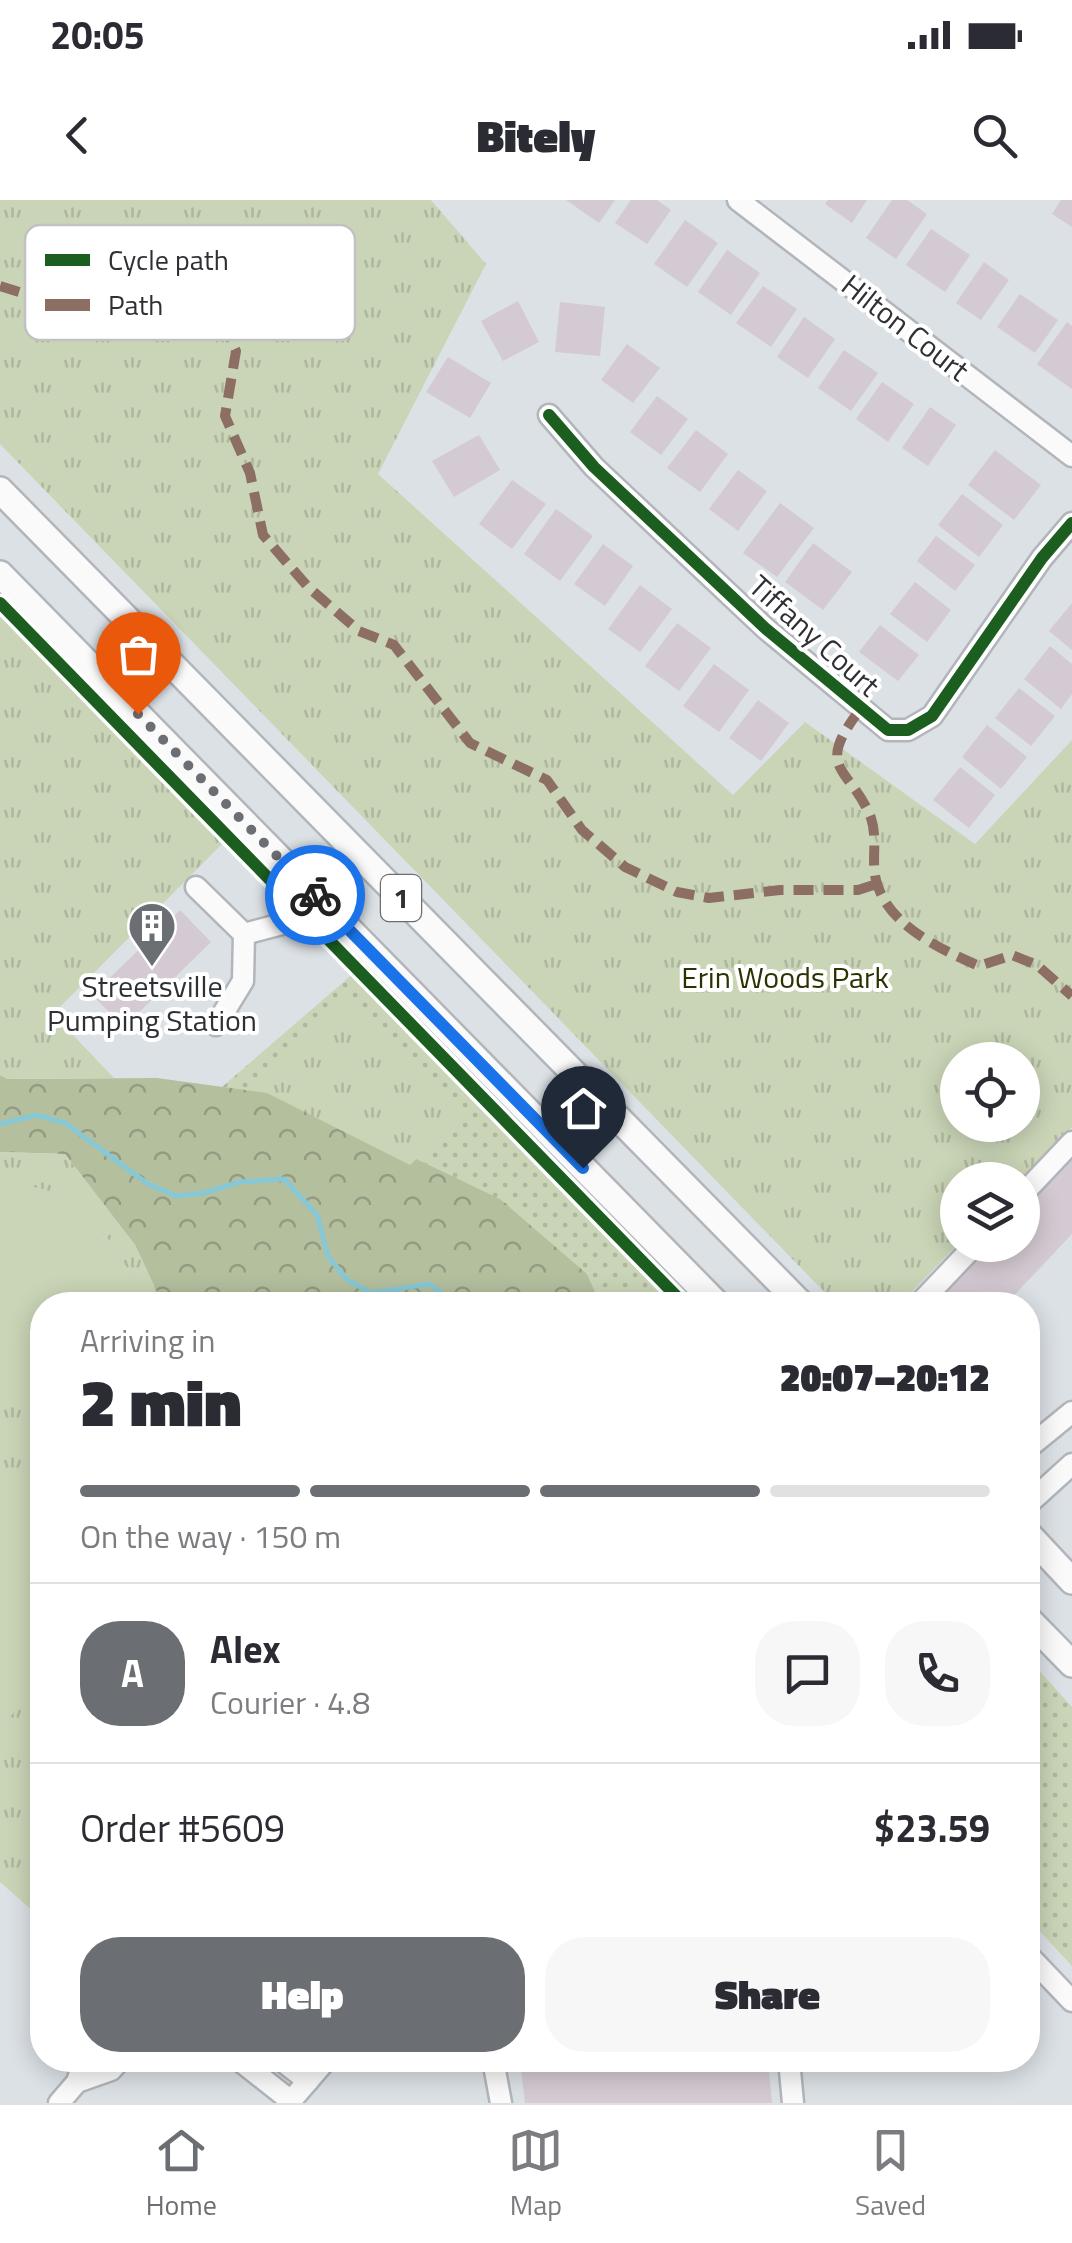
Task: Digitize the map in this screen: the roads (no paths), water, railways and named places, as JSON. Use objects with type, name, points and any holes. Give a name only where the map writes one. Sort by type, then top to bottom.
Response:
[{"type":"main road","name":"1","points":[[0,490],[789,1292]]},
{"type":"main road","name":"1","points":[[0,574],[705,1292]]},
{"type":"main road","points":[[1040,1547],[1072,1581]]},
{"type":"main road","points":[[1040,1631],[1072,1664]]},
{"type":"street","name":"Hilton Court","points":[[738,200],[1072,456]]},
{"type":"street","name":"Tiffany Court","points":[[549,415],[594,467],[765,628],[859,711],[888,730],[908,730],[932,716],[1042,558],[1072,523]]},
{"type":"street","points":[[196,888],[244,934],[243,981],[216,1025]]},
{"type":"street","points":[[244,934],[331,911]]},
{"type":"street","points":[[1040,1175],[1072,1142]]},
{"type":"street","points":[[931,1292],[959,1262]]},
{"type":"street","points":[[1040,1438],[1072,1412]]},
{"type":"street","points":[[1040,1493],[1072,1464]]},
{"type":"street","points":[[1040,1968],[1072,2001]]},
{"type":"street","points":[[59,2103],[80,2072]]},
{"type":"street","points":[[76,2082],[105,2072]]},
{"type":"street","points":[[254,2072],[290,2102],[316,2072]]},
{"type":"street","points":[[296,2072],[308,2081]]},
{"type":"street","points":[[495,2072],[501,2103]]},
{"type":"street","points":[[790,2072],[793,2103]]},
{"type":"waterway","points":[[0,1124],[37,1115],[65,1123],[148,1184],[176,1196],[204,1193],[240,1182],[284,1179],[317,1215],[328,1256],[346,1279],[369,1292]]},
{"type":"waterway","points":[[377,1292],[429,1284],[440,1292]]},
{"type":"place","name":"Streetsville Pumping Station","points":[[152,968]]},
{"type":"park label","name":"Erin Woods Park","points":[[785,978]]}]
